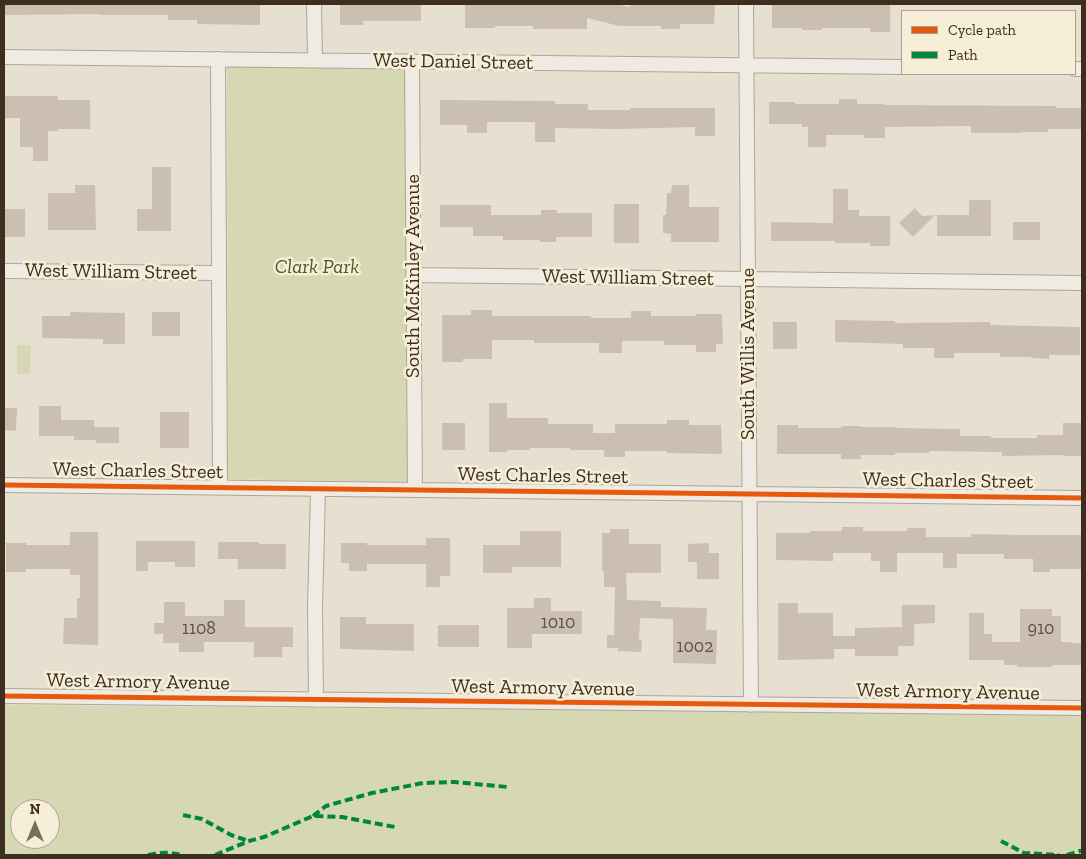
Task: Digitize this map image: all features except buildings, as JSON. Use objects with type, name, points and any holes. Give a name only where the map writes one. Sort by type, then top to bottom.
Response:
[{"type":"street","points":[[314,4],[314,60]]},
{"type":"street","name":"South Willis Avenue","points":[[746,4],[751,705]]},
{"type":"street","name":"West Daniel Street","points":[[4,57],[901,67]]},
{"type":"street","points":[[218,60],[220,488]]},
{"type":"street","name":"South McKinley Avenue","points":[[412,62],[415,490]]},
{"type":"street","name":"West William Street","points":[[4,271],[218,273]]},
{"type":"street","name":"West William Street","points":[[413,275],[1082,283]]},
{"type":"street","name":"West Charles Street","points":[[4,485],[1082,498]]},
{"type":"street","points":[[316,700],[315,608],[318,489]]},
{"type":"street","name":"West Armory Avenue","points":[[4,696],[1082,708]]},
{"type":"green space","name":"Clark Park","points":[[227,66],[406,66],[408,482],[228,479]]},
{"type":"green space","points":[[17,345],[31,345],[30,374],[17,374]]},
{"type":"green space","points":[[4,705],[1082,715],[1082,855],[4,855]]},
{"type":"marked path","points":[[313,816],[326,806],[372,793],[423,783],[454,782],[508,787]]},
{"type":"marked path","points":[[183,815],[202,819],[231,835],[249,841]]},
{"type":"marked path","points":[[215,855],[313,816],[342,817],[395,827]]},
{"type":"marked path","points":[[1001,841],[1024,853],[1059,855]]},
{"type":"marked path","points":[[1067,855],[1082,851]]},
{"type":"marked path","points":[[148,855],[157,853],[182,855]]},
{"type":"cycle path","points":[[4,485],[1082,498]]},
{"type":"cycle path","points":[[4,696],[1082,708]]}]
